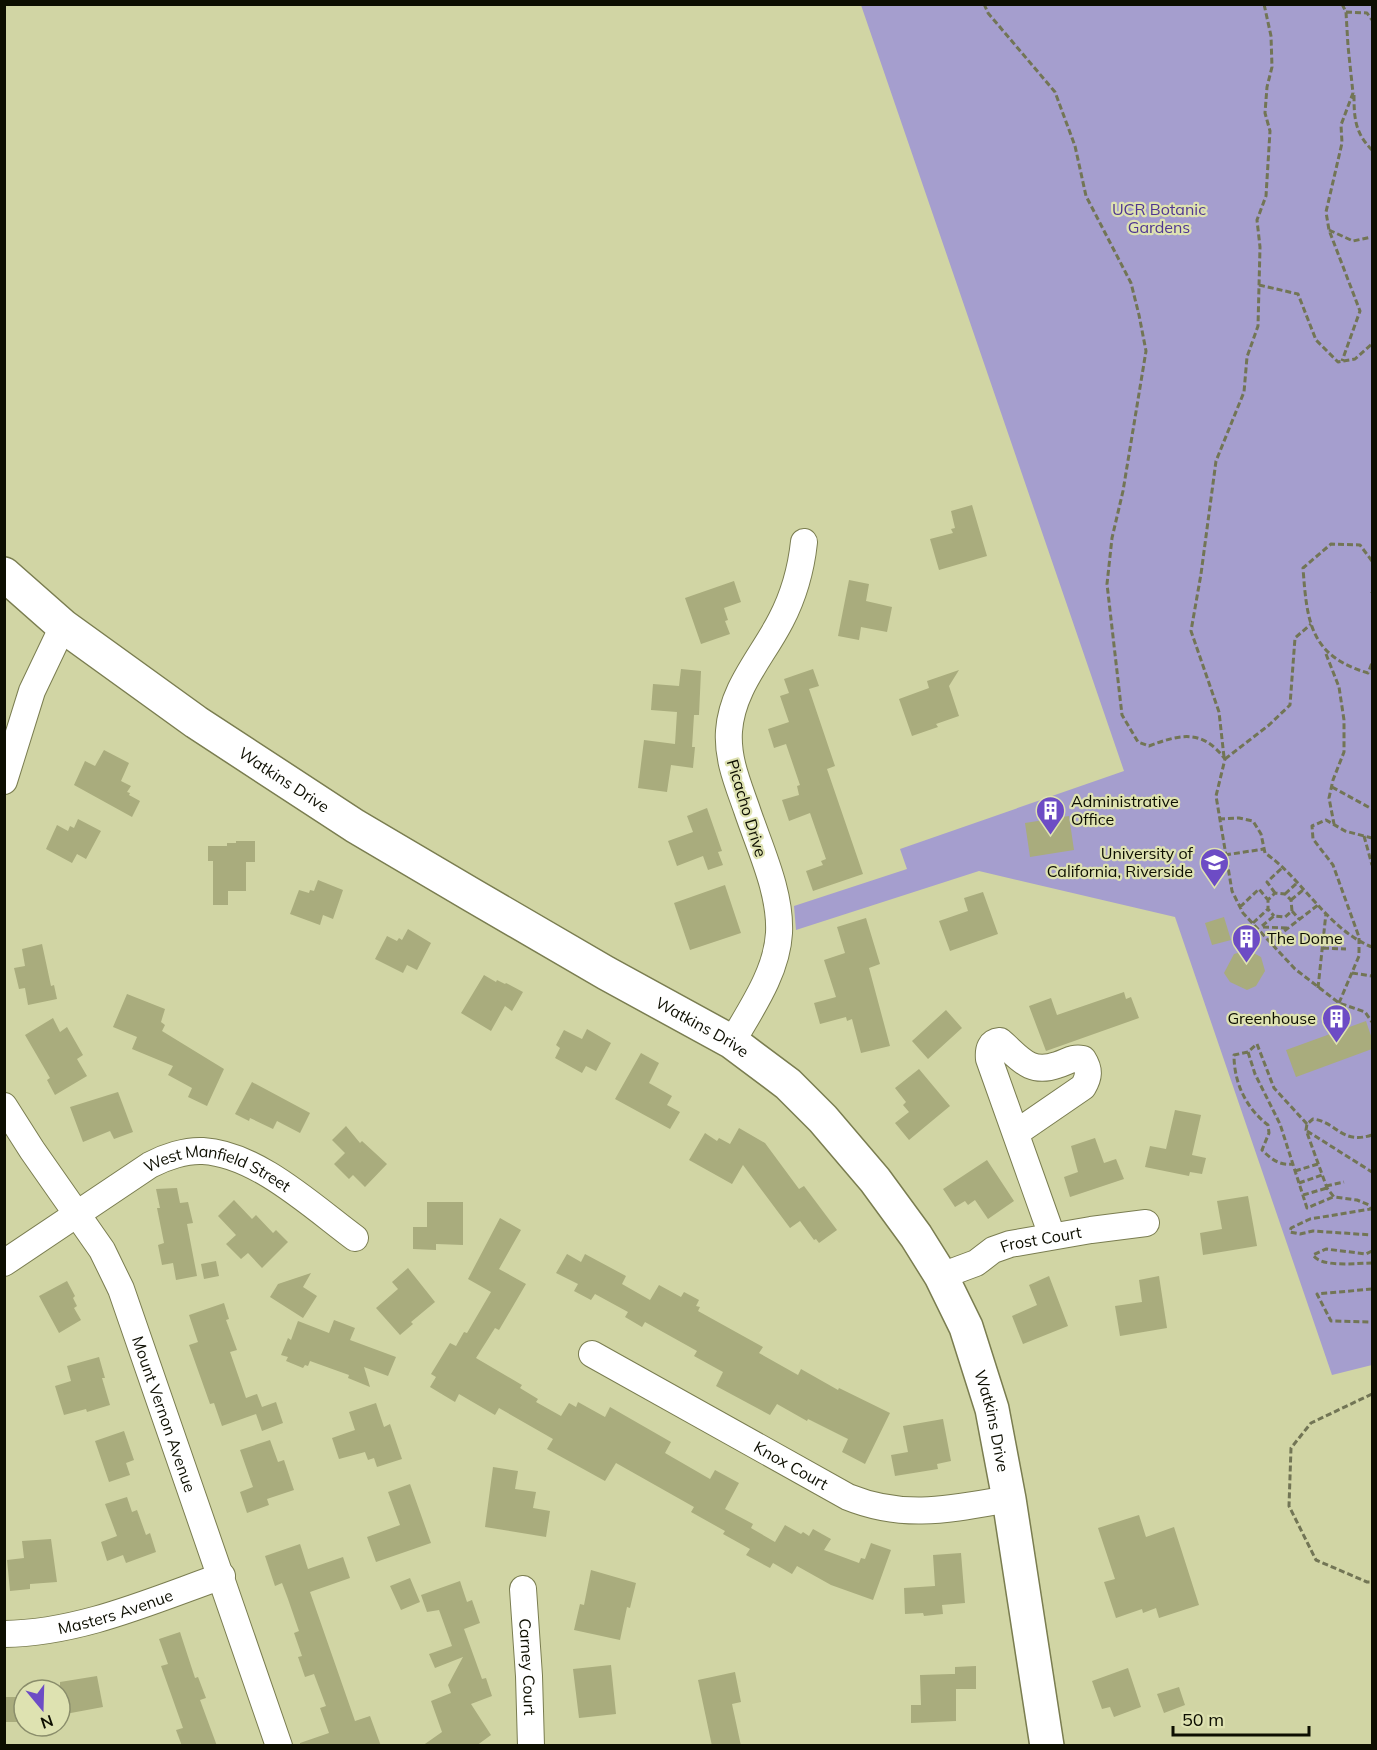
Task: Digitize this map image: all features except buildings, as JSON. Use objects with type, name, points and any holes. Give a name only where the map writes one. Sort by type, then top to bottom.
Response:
[{"type":"main road","name":"Watkins Drive","points":[[4,574],[63,627],[196,722],[355,826],[606,973],[732,1042],[788,1084],[823,1119],[875,1180],[916,1236],[941,1276],[966,1327],[992,1409],[1009,1499],[1047,1746]]},
{"type":"street","name":"Picacho Drive","points":[[732,1042],[766,981],[776,953],[779,935],[776,897],[733,771],[729,745],[730,721],[742,683],[789,604],[800,572],[804,542]]},
{"type":"street","points":[[4,782],[32,691],[63,627]]},
{"type":"street","name":"Mount Vernon Avenue","points":[[4,1106],[102,1250],[121,1289],[279,1746]]},
{"type":"street","points":[[1016,1133],[1052,1236]]},
{"type":"street","name":"West Manfield Street","points":[[4,1263],[160,1160],[202,1151],[220,1154],[257,1168],[354,1238]]},
{"type":"street","name":"Frost Court","points":[[941,1276],[976,1263],[993,1250],[1010,1244],[1146,1223]]},
{"type":"street","name":"Knox Court","points":[[592,1354],[848,1497],[864,1503],[907,1511],[929,1511],[1009,1499]]},
{"type":"street","name":"Masters Avenue","points":[[4,1634],[46,1631],[78,1624],[222,1576]]},
{"type":"street","name":"Carney Court","points":[[523,1589],[531,1698],[531,1746]]},
{"type":"path","points":[[984,4],[988,13],[1054,92],[1075,146],[1086,196],[1131,283],[1146,351],[1123,491],[1112,538],[1107,584],[1122,715],[1138,742],[1149,746],[1172,738],[1199,738],[1214,745],[1225,759]]},
{"type":"path","points":[[1264,4],[1271,36],[1272,67],[1267,87],[1265,113],[1270,131],[1266,196],[1257,220],[1260,247],[1258,326],[1247,357],[1244,393],[1216,461],[1191,631],[1219,711],[1225,759],[1216,796],[1232,891],[1239,908],[1260,928],[1295,969],[1339,1003],[1365,1012],[1372,1022]]},
{"type":"path","points":[[1342,4],[1346,12],[1354,120],[1362,140],[1372,150]]},
{"type":"path","points":[[1346,12],[1367,13],[1372,20]]},
{"type":"path","points":[[1342,362],[1360,311],[1329,230],[1326,212],[1342,143],[1341,125],[1353,93]]},
{"type":"path","points":[[1329,230],[1353,241],[1372,237]]},
{"type":"path","points":[[1259,285],[1298,294],[1316,340],[1338,362],[1355,359],[1372,344]]},
{"type":"path","points":[[1334,825],[1329,798],[1344,752],[1344,720],[1339,687],[1306,609],[1303,568],[1331,544],[1360,545],[1372,561]]},
{"type":"path","points":[[1225,759],[1269,725],[1290,705],[1295,638],[1311,624]]},
{"type":"path","points":[[1326,652],[1353,669],[1368,673],[1372,663]]},
{"type":"path","points":[[1332,787],[1372,809]]},
{"type":"path","points":[[1219,819],[1239,818],[1253,821],[1261,834],[1265,853],[1283,867],[1326,913],[1359,942],[1372,947]]},
{"type":"path","points":[[1339,1003],[1359,956],[1359,942],[1334,865],[1313,839],[1312,826],[1326,820],[1345,831],[1372,838]]},
{"type":"path","points":[[1364,836],[1372,865]]},
{"type":"path","points":[[1225,855],[1264,849]]},
{"type":"path","points":[[1239,908],[1283,867]]},
{"type":"path","points":[[1267,882],[1275,893],[1285,894],[1291,900],[1292,911],[1299,920]]},
{"type":"path","points":[[1285,894],[1297,882]]},
{"type":"path","points":[[1259,889],[1268,900],[1268,909],[1274,916],[1285,917],[1292,911]]},
{"type":"path","points":[[1291,900],[1304,890]]},
{"type":"path","points":[[1268,900],[1275,893]]},
{"type":"path","points":[[1270,942],[1318,905]]},
{"type":"path","points":[[1253,923],[1268,909]]},
{"type":"path","points":[[1318,988],[1326,913]]},
{"type":"path","points":[[1260,928],[1274,916]]},
{"type":"path","points":[[1285,917],[1290,926]]},
{"type":"path","points":[[1260,928],[1290,926]]},
{"type":"path","points":[[1323,948],[1346,949]]},
{"type":"path","points":[[1352,973],[1372,976]]},
{"type":"path","points":[[1293,1164],[1277,1162],[1262,1150],[1269,1133],[1268,1125],[1254,1112],[1238,1086],[1234,1056],[1248,1052],[1257,1044],[1274,1088],[1307,1124]]},
{"type":"path","points":[[1248,1052],[1280,1124],[1307,1208],[1334,1197],[1357,1200],[1370,1205],[1371,1209],[1310,1219],[1291,1228],[1290,1232],[1300,1234],[1322,1231],[1372,1235]]},
{"type":"path","points":[[1334,1197],[1322,1175],[1306,1130],[1307,1124],[1313,1119],[1323,1120],[1347,1136],[1372,1134]]},
{"type":"path","points":[[1306,1130],[1372,1172]]},
{"type":"path","points":[[1295,1171],[1318,1164]]},
{"type":"path","points":[[1299,1184],[1322,1175]]},
{"type":"path","points":[[1303,1195],[1344,1182]]},
{"type":"path","points":[[1372,1251],[1366,1254],[1326,1249],[1313,1255],[1314,1259],[1324,1263],[1372,1263]]},
{"type":"path","points":[[1372,1289],[1317,1294],[1331,1321],[1372,1322]]},
{"type":"path","points":[[1372,1394],[1311,1423],[1291,1448],[1288,1506],[1316,1560],[1367,1582],[1372,1582]]},
{"type":"green space","name":"UCR Botanic Gardens","points":[[861,5],[1372,5],[1372,1365],[1332,1375],[1175,917],[979,871],[796,930],[794,906],[907,869],[900,849],[1124,771]]},
{"type":"place","name":"Administrative Office","points":[[1050,836]]},
{"type":"place","name":"University of California, Riverside","points":[[1214,888]]},
{"type":"place","name":"The Dome","points":[[1246,964]]},
{"type":"place","name":"Greenhouse","points":[[1337,1044]]}]
